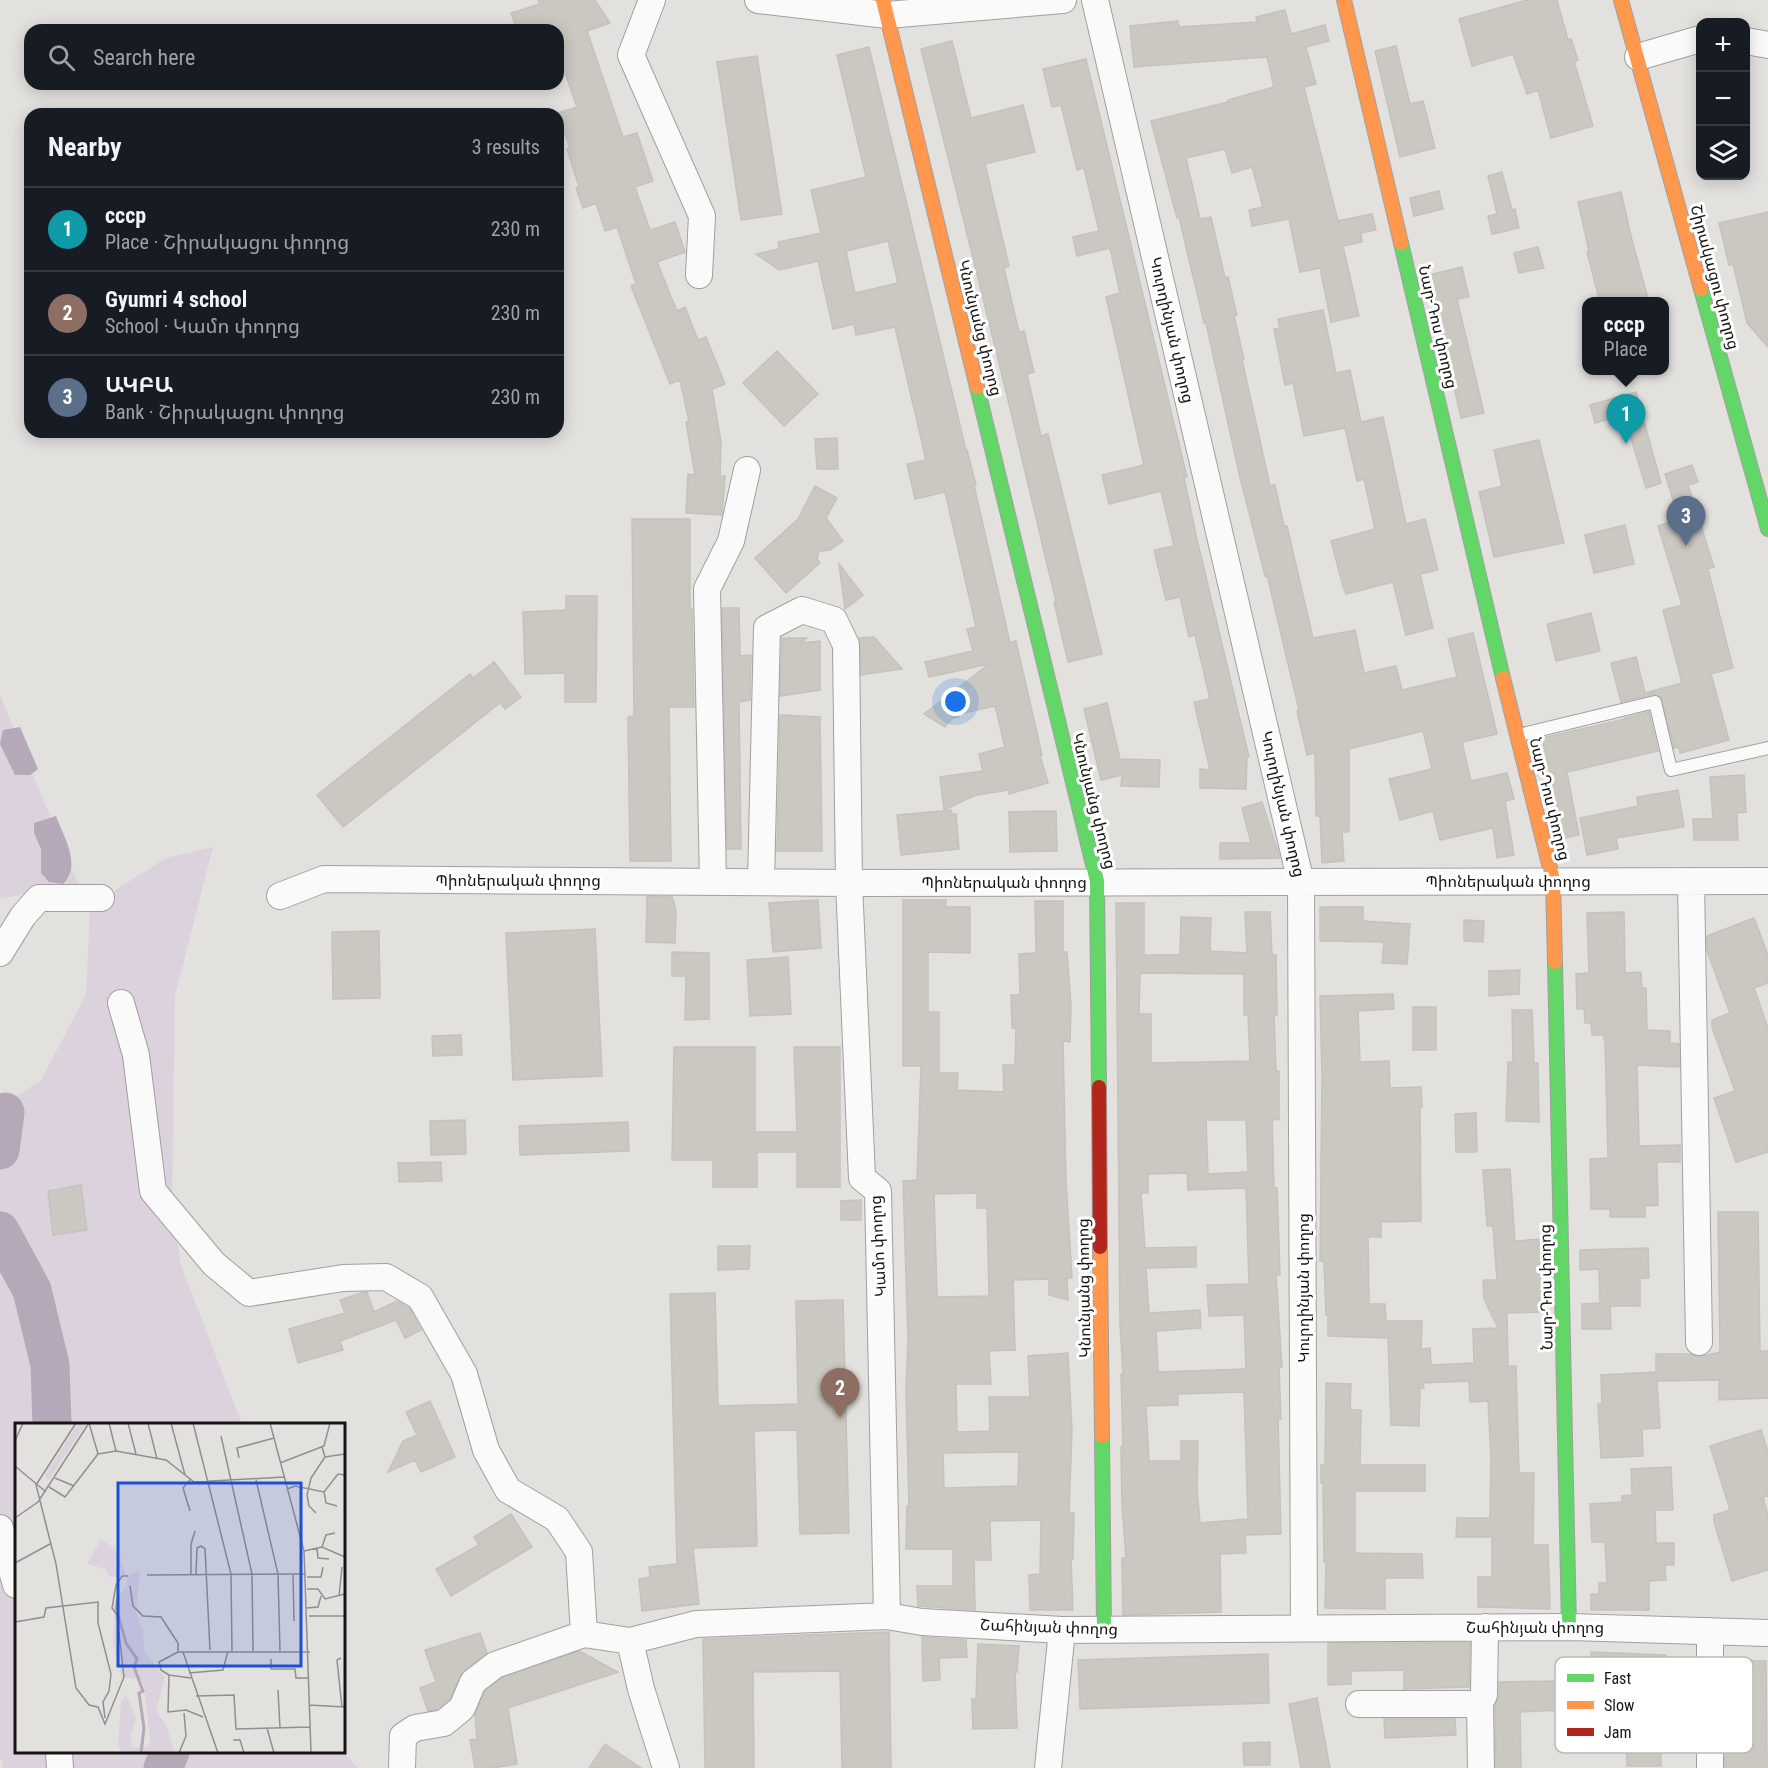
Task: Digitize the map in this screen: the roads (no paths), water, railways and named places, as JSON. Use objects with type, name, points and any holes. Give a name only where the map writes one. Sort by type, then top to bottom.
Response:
[{"type":"street","points":[[652,0],[631,55],[702,216],[699,275]]},
{"type":"street","points":[[758,0],[886,8],[1063,0]]},
{"type":"street","name":"Կուրղինյան փողոց","points":[[1095,0],[1301,883],[1304,1627]]},
{"type":"street","name":"Նար-Դոս փողոց","points":[[1344,0],[1553,880],[1569,1627]]},
{"type":"street","name":"Շիրակացու փողոց","points":[[1622,0],[1767,524]]},
{"type":"street","name":"Կնունյանց փողոց","points":[[886,8],[1097,881],[1104,1630]]},
{"type":"street","points":[[1638,57],[1696,40]]},
{"type":"street","points":[[1750,42],[1768,45]]},
{"type":"street","points":[[712,882],[707,589],[731,540],[747,470]]},
{"type":"street","name":"Կամո փողոց","points":[[761,882],[767,628],[802,610],[834,620],[846,645],[849,883],[862,1178],[878,1191],[888,1616]]},
{"type":"street","name":"Պիոներական փողոց","points":[[280,896],[324,879],[849,883],[1768,881]]},
{"type":"street","points":[[1691,881],[1699,1342]]},
{"type":"street","points":[[0,953],[23,916],[39,898],[101,898]]},
{"type":"street","points":[[121,1003],[136,1055],[153,1191],[214,1264],[249,1293],[343,1278],[386,1277],[420,1297],[464,1374],[486,1450],[508,1490],[557,1519],[579,1552],[584,1634]]},
{"type":"street","points":[[0,1528],[15,1581]]},
{"type":"street","name":"Շահինյան փողոց","points":[[402,1768],[403,1736],[415,1728],[444,1723],[462,1708],[473,1682],[495,1665],[584,1634],[630,1641],[696,1624],[888,1616],[922,1622],[1062,1630],[1569,1627],[1768,1633]]},
{"type":"street","points":[[1481,1768],[1480,1702],[1484,1695],[1485,1627]]},
{"type":"street","points":[[1048,1768],[1062,1630]]},
{"type":"street","points":[[1710,1631],[1710,1657]]},
{"type":"street","points":[[630,1641],[641,1689],[666,1768]]},
{"type":"street","points":[[1359,1704],[1476,1704],[1480,1702]]},
{"type":"street","points":[[59,1753],[60,1768]]},
{"type":"lane","points":[[1518,735],[1655,702],[1671,770],[1768,748]]},
{"type":"waterway","points":[[0,1150],[5,1112]]},
{"type":"waterway","points":[[0,1231],[32,1290],[50,1365],[52,1423]]},
{"type":"waterway","points":[[163,1768],[170,1753]]},
{"type":"place","name":"ссср","points":[[1626,444]]},
{"type":"place","name":"ԱԿԲԱ","points":[[1686,546]]},
{"type":"place","name":"Gyumri 4 school","points":[[840,1418]]}]
